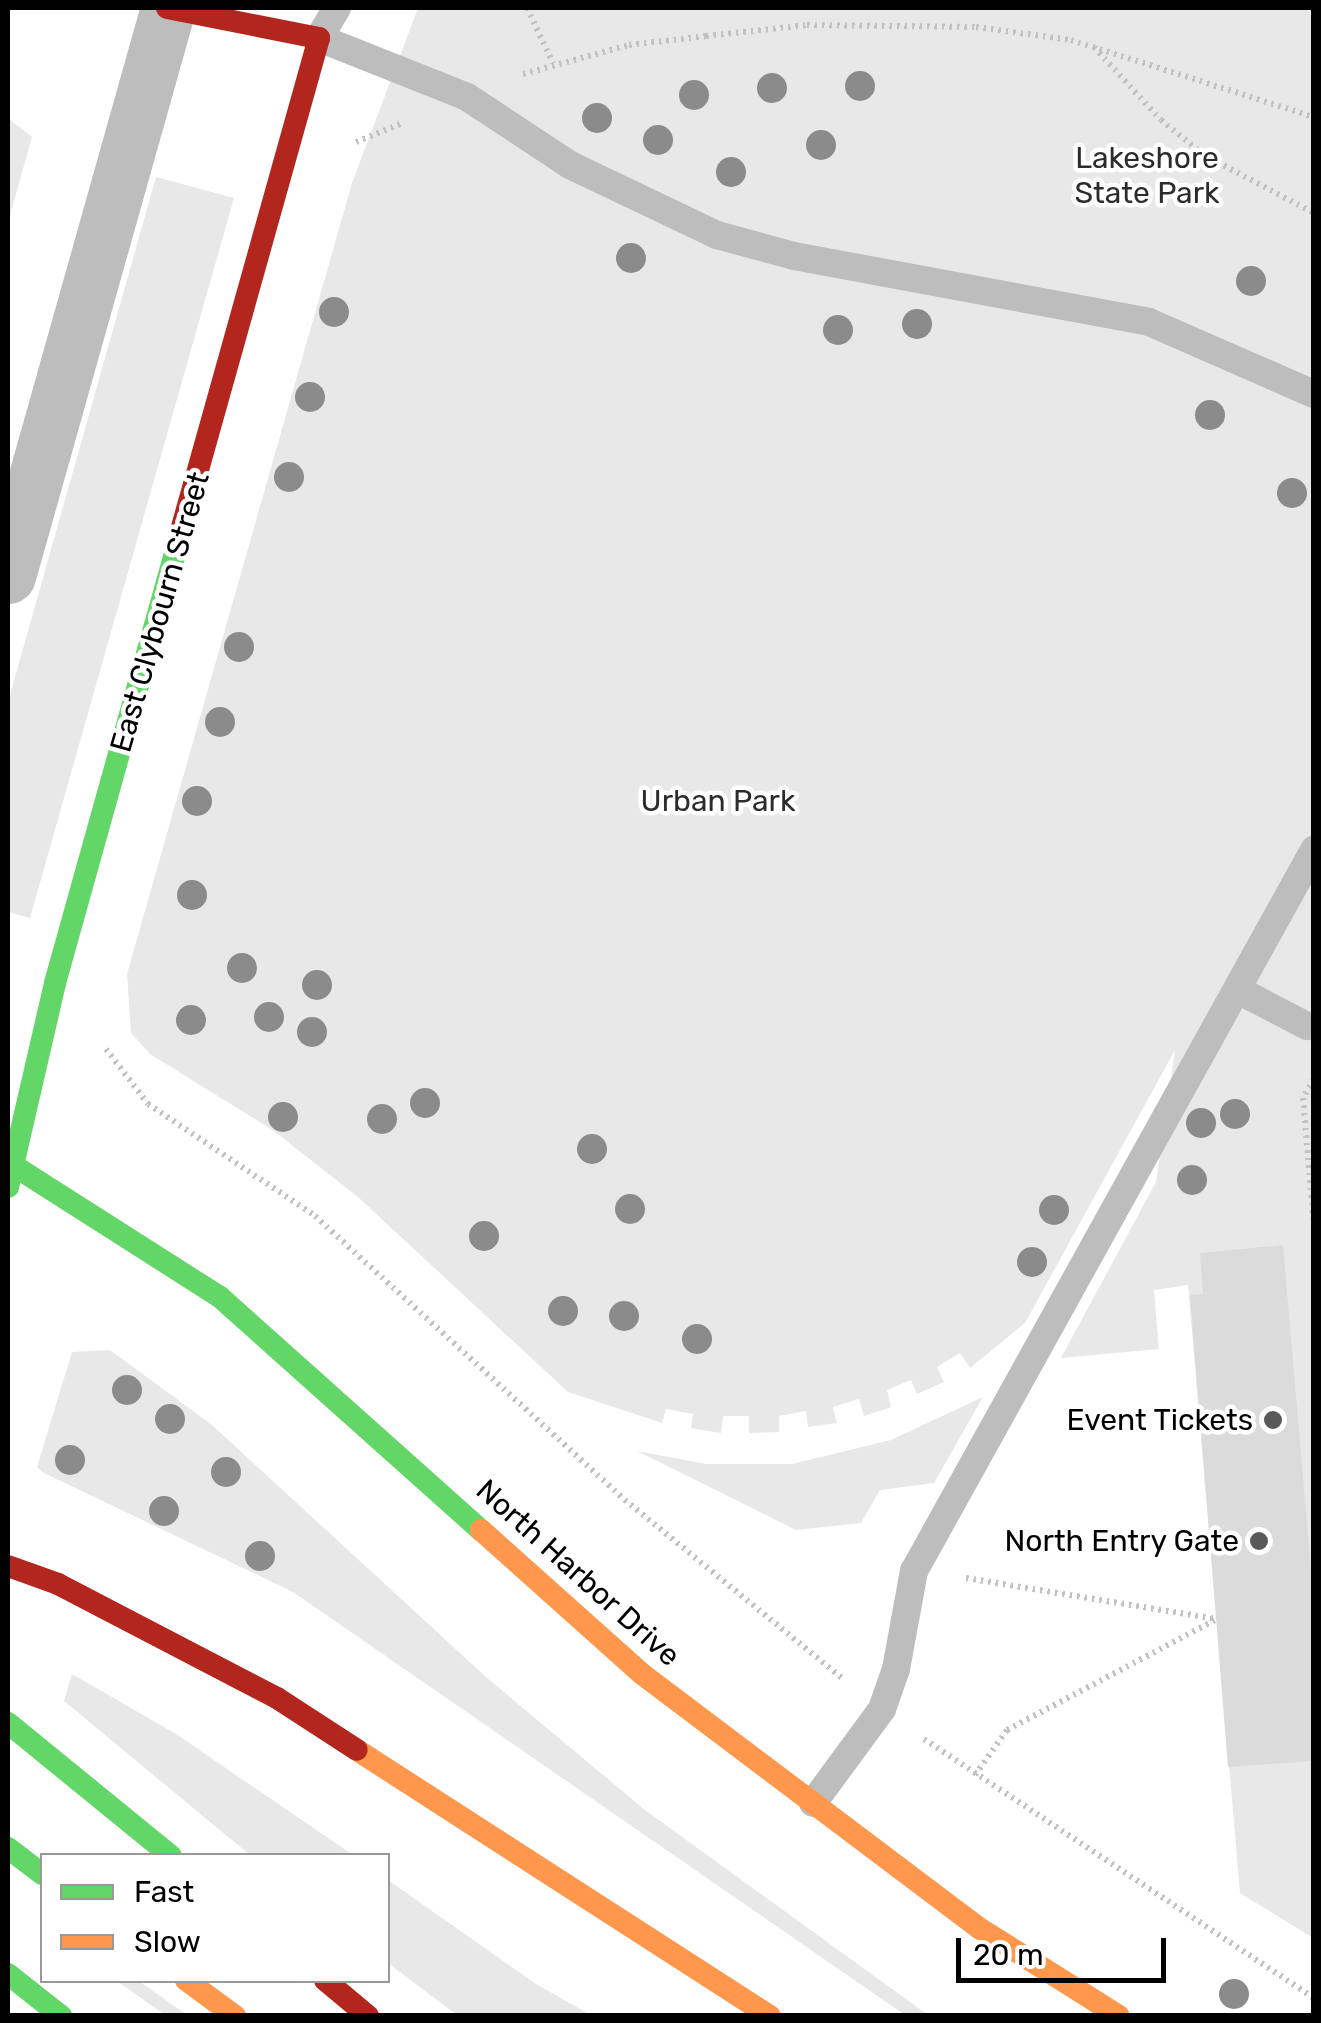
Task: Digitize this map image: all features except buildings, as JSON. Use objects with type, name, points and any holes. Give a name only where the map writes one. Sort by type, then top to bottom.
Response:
[{"type":"main road","points":[[192,10],[320,38]]},
{"type":"main road","name":"East Clybourn Street","points":[[10,1171],[55,983],[320,38]]},
{"type":"main road","name":"North Harbor Drive","points":[[10,1171],[220,1297],[642,1674],[978,1928],[1119,2016]]},
{"type":"main road","points":[[8,1566],[58,1584],[277,1698],[770,2016]]},
{"type":"main road","points":[[8,1723],[167,1853]]},
{"type":"main road","points":[[8,1848],[40,1872]]},
{"type":"main road","points":[[8,1974],[61,2016]]},
{"type":"main road","points":[[190,1983],[235,2016]]},
{"type":"main road","points":[[329,1983],[368,2016]]},
{"type":"street","points":[[8,576],[192,10]]},
{"type":"lane","points":[[337,8],[320,38],[467,96],[570,165],[718,235],[794,256],[1149,322],[1314,394]]},
{"type":"lane","points":[[813,1803],[882,1710],[896,1669],[914,1571],[1314,850]]},
{"type":"lane","points":[[1238,990],[1307,1026]]},
{"type":"path","points":[[527,8],[553,63]]},
{"type":"path","points":[[350,144],[553,63],[629,45],[808,26],[976,27],[1093,46],[1314,116]]},
{"type":"path","points":[[1093,46],[1161,120],[1204,155],[1314,213]]},
{"type":"path","points":[[105,1032],[106,1049],[148,1104],[314,1216],[619,1496],[882,1710],[974,1775],[1314,1998]]},
{"type":"path","points":[[1314,1079],[1303,1098],[1314,1226]]},
{"type":"path","points":[[914,1571],[1216,1619],[1007,1730],[974,1775]]},
{"type":"green space","name":"Urban Park","points":[[418,8],[1313,8],[1313,1938],[1240,1893],[1188,1285],[1154,1290],[1159,1349],[1061,1358],[1156,1182],[1175,1050],[1025,1323],[970,1368],[960,1353],[937,1367],[944,1382],[917,1394],[911,1380],[887,1390],[891,1407],[864,1416],[859,1399],[833,1407],[837,1423],[808,1427],[806,1411],[779,1416],[779,1432],[749,1433],[749,1416],[723,1416],[721,1433],[691,1428],[693,1414],[666,1409],[662,1423],[568,1392],[359,1198],[274,1131],[150,1054],[131,1033],[127,974],[352,183]]},
{"type":"green space","points":[[8,118],[32,137],[9,219],[8,219]]},
{"type":"green space","points":[[156,177],[234,198],[30,918],[8,912],[8,702]]},
{"type":"green space","points":[[110,1350],[212,1425],[486,1677],[645,1810],[928,2015],[905,2015],[293,1592],[42,1472],[37,1467],[72,1352]]},
{"type":"green space","points":[[983,1397],[934,1483],[880,1490],[861,1523],[796,1530],[637,1451],[706,1464],[792,1464],[891,1440]]},
{"type":"green space","points":[[72,1674],[176,1734],[350,1853],[248,1853],[64,1701]]},
{"type":"green space","points":[[390,1881],[536,1984],[591,2015],[457,2015],[390,1965]]},
{"type":"green space","points":[[120,1983],[142,1983],[187,2015],[165,2015]]},
{"type":"traffic: fast","points":[[8,1187],[55,983],[182,527]]},
{"type":"traffic: fast","points":[[8,1162],[220,1297],[481,1530]]},
{"type":"traffic: fast","points":[[8,1723],[167,1853]]},
{"type":"traffic: fast","points":[[8,1848],[40,1872]]},
{"type":"traffic: fast","points":[[8,1974],[61,2016]]},
{"type":"traffic: slow","points":[[481,1530],[642,1674],[979,1928],[1119,2016]]},
{"type":"traffic: slow","points":[[357,1750],[770,2016]]},
{"type":"traffic: slow","points":[[190,1983],[235,2016]]},
{"type":"traffic: jam","points":[[167,8],[319,38],[182,527]]},
{"type":"traffic: jam","points":[[8,1566],[58,1584],[277,1698],[357,1750]]},
{"type":"traffic: jam","points":[[329,1983],[368,2016]]},
{"type":"place","name":"Event Tickets","points":[[1273,1420]]},
{"type":"place","name":"North Entry Gate","points":[[1259,1541]]},
{"type":"park label","name":"Lakeshore State Park","points":[[1147,175]]}]
